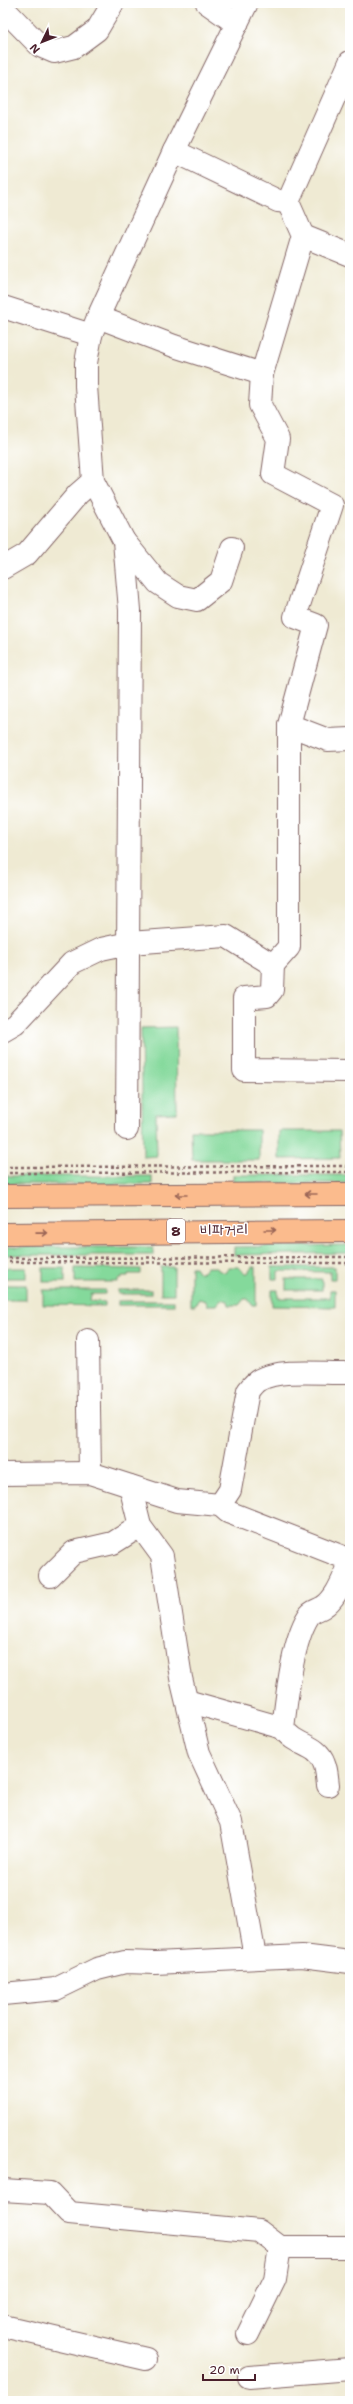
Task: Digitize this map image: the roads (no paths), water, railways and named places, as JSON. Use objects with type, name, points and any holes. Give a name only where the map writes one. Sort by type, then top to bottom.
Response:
[{"type":"main road","points":[[3,1196],[350,1194]]},
{"type":"main road","name":"비파거리","points":[[3,1234],[350,1231]]},
{"type":"street","points":[[3,8],[40,46],[54,52],[74,47],[98,30],[113,3]]},
{"type":"street","points":[[207,3],[236,24]]},
{"type":"street","points":[[232,548],[221,580],[197,600],[178,596],[158,583],[124,542],[93,481],[86,386],[95,326],[174,151],[247,3]]},
{"type":"street","points":[[350,62],[288,202],[303,236],[262,374],[260,405],[278,439],[273,474],[332,505],[295,617],[316,625],[289,725],[289,947],[273,965],[272,990],[267,996],[244,998],[244,1070],[350,1071]]},
{"type":"street","points":[[174,151],[278,201],[288,202]]},
{"type":"street","points":[[303,236],[350,255]]},
{"type":"street","points":[[3,307],[95,326],[174,346],[262,374]]},
{"type":"street","points":[[3,568],[27,554],[78,494],[93,481]]},
{"type":"street","points":[[124,542],[130,610],[127,1129]]},
{"type":"street","points":[[289,725],[328,740],[350,739]]},
{"type":"street","points":[[3,1031],[15,1024],[72,964],[101,949],[129,943],[226,936],[273,965]]},
{"type":"street","points":[[88,1341],[90,1473]]},
{"type":"street","points":[[220,1505],[230,1490],[248,1391],[258,1380],[269,1376],[288,1374],[350,1373]]},
{"type":"street","points":[[3,1474],[90,1473],[177,1501],[220,1505],[228,1512],[343,1557],[349,1566],[341,1584],[329,1601],[308,1615],[302,1630],[288,1690],[283,1728]]},
{"type":"street","points":[[130,1486],[140,1526],[162,1556],[187,1701],[200,1753],[231,1822],[255,1957]]},
{"type":"street","points":[[50,1576],[74,1552],[113,1542],[140,1526]]},
{"type":"street","points":[[187,1701],[283,1728],[292,1740],[313,1749],[320,1756],[325,1764],[328,1785]]},
{"type":"street","points":[[3,1994],[56,1989],[97,1969],[125,1962],[155,1963],[255,1957],[302,1956],[350,1962]]},
{"type":"street","points":[[3,2190],[50,2193],[69,2213],[259,2231],[280,2247],[350,2247]]},
{"type":"street","points":[[248,2334],[274,2279],[280,2247]]},
{"type":"street","points":[[3,2326],[146,2359]]},
{"type":"street","points":[[249,2377],[350,2369]]}]
